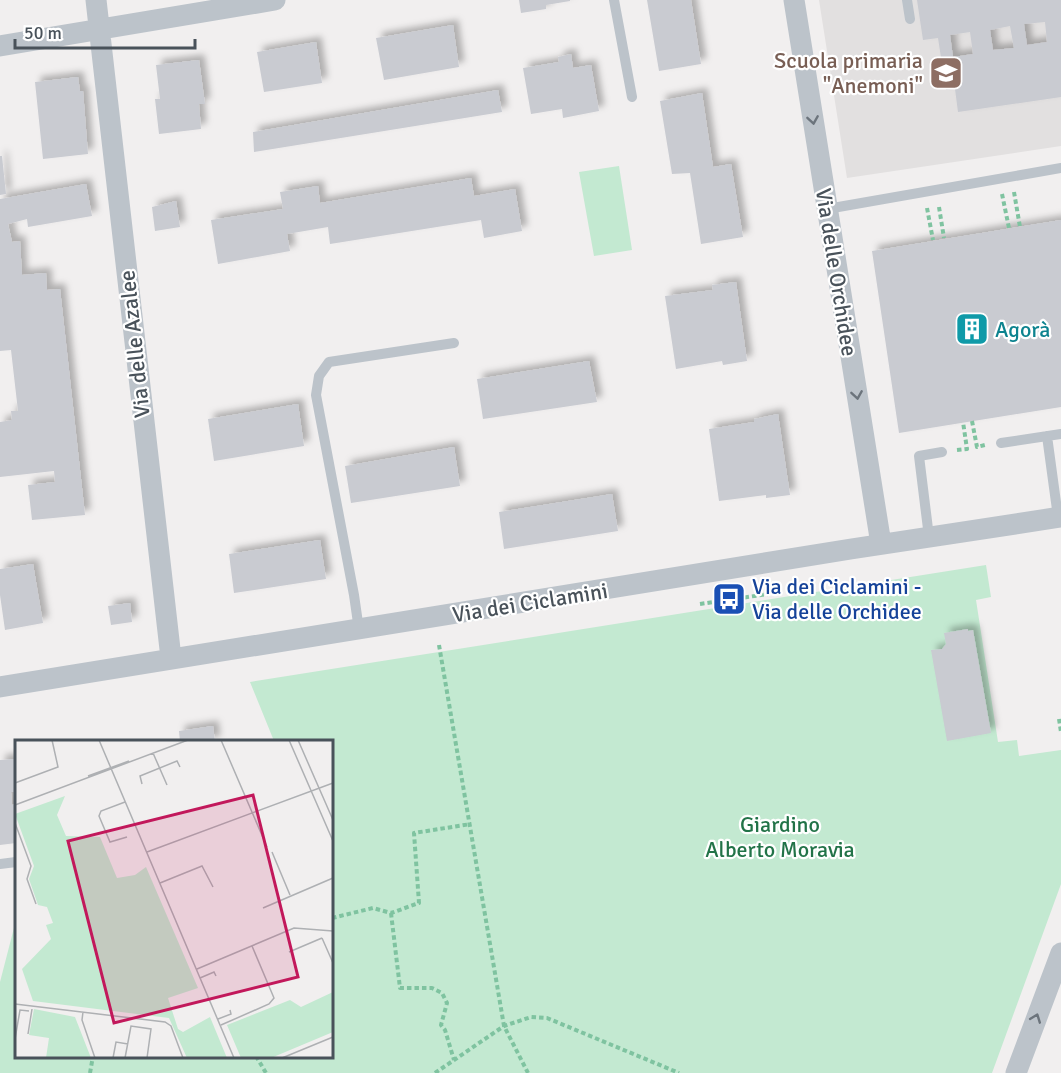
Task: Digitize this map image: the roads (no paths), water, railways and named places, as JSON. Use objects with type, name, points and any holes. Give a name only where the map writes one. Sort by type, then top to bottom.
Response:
[{"type":"street","name":"Via delle Azalee","points":[[96,0],[171,658]]},
{"type":"street","points":[[0,46],[275,0]]},
{"type":"street","name":"Via delle Orchidee","points":[[794,0],[881,544]]},
{"type":"street","name":"Via dei Ciclamini","points":[[0,687],[1059,517]]},
{"type":"street","points":[[1016,1073],[1061,953]]},
{"type":"lane","points":[[614,0],[632,97]]},
{"type":"lane","points":[[907,0],[910,19]]},
{"type":"lane","points":[[827,209],[1061,168]]},
{"type":"lane","points":[[359,630],[316,395],[319,376],[329,362],[454,343]]},
{"type":"lane","points":[[1001,443],[1061,434]]},
{"type":"lane","points":[[1047,436],[1059,517]]},
{"type":"lane","points":[[929,537],[919,456],[942,452]]},
{"type":"lane","points":[[0,864],[15,862]]},
{"type":"place","name":"Scuola primaria \"Anemoni\"","points":[[946,73]]},
{"type":"place","name":"Agorà","points":[[972,329]]},
{"type":"place","name":"Via dei Ciclamini - Via delle Orchidee","points":[[729,599]]},
{"type":"park label","name":"Giardino Alberto Moravia","points":[[780,836]]}]
